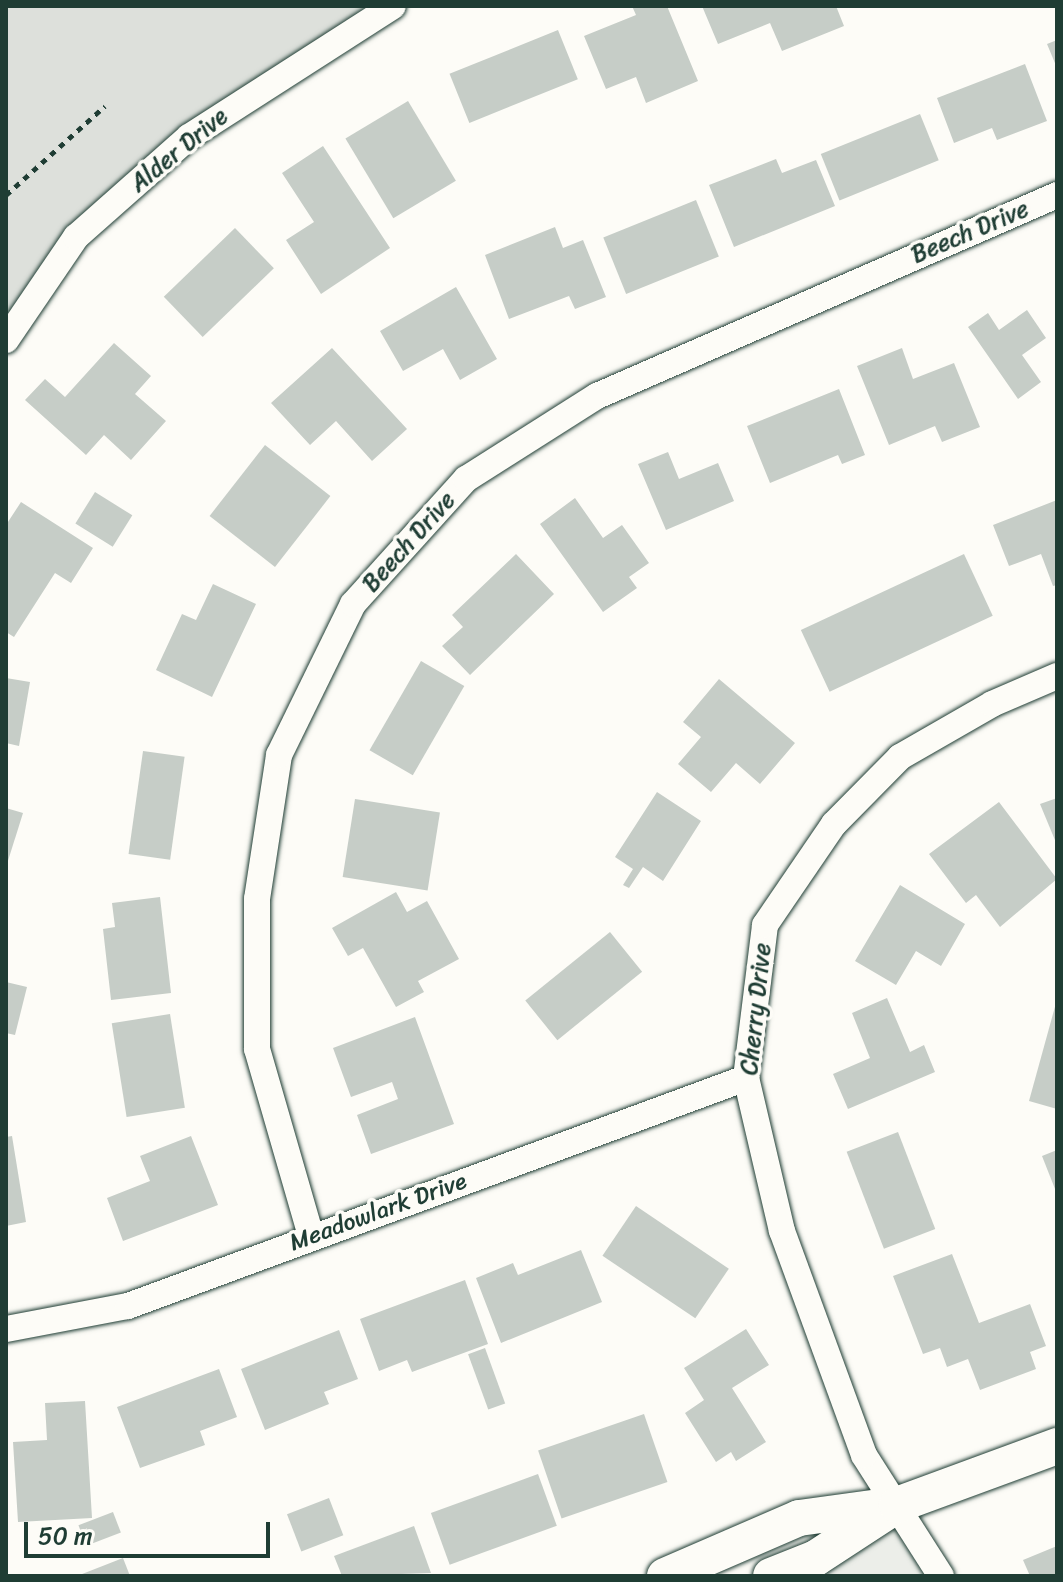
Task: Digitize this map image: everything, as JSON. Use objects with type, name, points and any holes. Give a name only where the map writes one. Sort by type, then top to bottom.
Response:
[{"type":"street","name":"Alder Drive","points":[[6,340],[76,237],[189,137],[393,6]]},
{"type":"street","name":"Beech Drive","points":[[311,1236],[257,1049],[257,899],[279,755],[353,604],[466,479],[597,396],[1057,195]]},
{"type":"street","name":"Cherry Drive","points":[[941,1576],[864,1455],[782,1231],[746,1078],[765,925],[834,824],[900,757],[992,704],[1057,676]]},
{"type":"street","name":"Meadowlark Drive","points":[[6,1329],[128,1306],[746,1078]]},
{"type":"street","points":[[665,1576],[799,1518],[897,1505],[1057,1446]]},
{"type":"street","points":[[771,1576],[816,1558],[897,1505]]},
{"type":"path","points":[[6,195],[105,106]]},
{"type":"shaded area","points":[[6,6],[393,6],[353,27],[76,237],[6,346]]},
{"type":"shaded area","points":[[897,1505],[940,1576],[771,1576]]},
{"type":"building","points":[[632,6],[667,6],[698,81],[646,103],[636,77],[606,89],[584,36],[636,15]]},
{"type":"building","points":[[702,6],[836,6],[844,26],[782,51],[770,23],[718,44]]},
{"type":"building","points":[[558,30],[578,79],[469,123],[450,74]]},
{"type":"building","points":[[1057,40],[1057,68],[1047,44]]},
{"type":"building","points":[[1025,64],[1047,121],[997,140],[992,128],[954,143],[937,98]]},
{"type":"building","points":[[408,101],[456,181],[393,218],[345,139]]},
{"type":"building","points":[[920,114],[939,160],[840,200],[821,154]]},
{"type":"building","points":[[323,146],[390,248],[321,294],[286,240],[314,222],[282,173]]},
{"type":"building","points":[[776,159],[782,173],[816,160],[835,206],[734,247],[709,185]]},
{"type":"building","points":[[696,200],[719,257],[626,294],[603,237]]},
{"type":"building","points":[[555,227],[563,248],[583,240],[606,297],[575,309],[569,296],[509,319],[485,255]]},
{"type":"building","points":[[235,228],[274,268],[203,337],[164,297]]},
{"type":"building","points":[[456,287],[497,359],[460,380],[443,349],[403,371],[380,331]]},
{"type":"building","points":[[1027,310],[1046,338],[1022,355],[1041,382],[1018,399],[968,327],[988,313],[999,330]]},
{"type":"building","points":[[114,343],[151,376],[135,394],[166,421],[131,460],[104,435],[86,455],[25,400],[45,379],[65,397]]},
{"type":"building","points":[[332,348],[407,429],[372,461],[336,421],[310,445],[271,403]]},
{"type":"building","points":[[902,348],[913,379],[954,363],[980,427],[942,442],[935,426],[889,445],[857,366]]},
{"type":"building","points":[[839,389],[865,455],[842,464],[838,455],[770,483],[747,426]]},
{"type":"building","points":[[265,445],[330,496],[275,567],[210,516]]},
{"type":"building","points":[[668,452],[679,479],[718,463],[734,501],[666,530],[638,464]]},
{"type":"building","points":[[95,492],[132,515],[113,547],[75,523]]},
{"type":"building","points":[[575,498],[603,538],[622,525],[649,563],[629,577],[637,588],[603,612],[540,524]]},
{"type":"building","points":[[1057,500],[1057,585],[1053,586],[1041,554],[1009,566],[993,525]]},
{"type":"building","points":[[21,502],[93,548],[71,583],[55,573],[14,637],[6,632],[6,525]]},
{"type":"building","points":[[516,554],[554,594],[470,675],[442,646],[463,627],[452,615]]},
{"type":"building","points":[[964,554],[993,616],[830,692],[801,630]]},
{"type":"building","points":[[213,584],[256,604],[212,697],[156,670],[182,614],[196,620]]},
{"type":"building","points":[[421,661],[464,686],[413,775],[370,750]]},
{"type":"building","points":[[6,678],[30,682],[19,746],[6,743]]},
{"type":"building","points":[[719,679],[795,743],[760,784],[736,763],[711,792],[678,764],[701,737],[683,722]]},
{"type":"building","points":[[143,751],[185,757],[170,860],[129,854]]},
{"type":"building","points":[[657,792],[701,821],[663,881],[643,867],[629,888],[623,885],[633,869],[615,857]]},
{"type":"building","points":[[1057,798],[1057,845],[1040,804]]},
{"type":"building","points":[[355,799],[440,812],[428,890],[343,877]]},
{"type":"building","points":[[999,802],[1057,879],[1000,927],[976,895],[966,903],[929,854]]},
{"type":"building","points":[[6,808],[23,813],[7,864],[6,864]]},
{"type":"building","points":[[900,885],[965,924],[941,966],[916,951],[896,985],[855,961]]},
{"type":"building","points":[[396,892],[407,912],[427,901],[459,959],[418,981],[424,992],[396,1007],[363,948],[348,956],[332,928]]},
{"type":"building","points":[[160,897],[171,993],[111,1000],[103,929],[115,927],[112,903]]},
{"type":"building","points":[[610,932],[642,972],[557,1040],[525,1001]]},
{"type":"building","points":[[6,982],[27,987],[15,1035],[6,1033]]},
{"type":"building","points":[[887,998],[910,1052],[924,1045],[935,1072],[848,1109],[833,1074],[870,1058],[852,1013]]},
{"type":"building","points":[[1057,1003],[1057,1109],[1029,1101]]},
{"type":"building","points":[[170,1014],[185,1108],[127,1117],[112,1023]]},
{"type":"building","points":[[415,1017],[454,1124],[371,1154],[357,1115],[398,1099],[392,1082],[351,1097],[333,1048]]},
{"type":"building","points":[[898,1132],[935,1229],[884,1249],[847,1152]]},
{"type":"building","points":[[12,1136],[26,1222],[6,1226],[6,1137]]},
{"type":"building","points":[[191,1136],[218,1205],[123,1241],[107,1198],[150,1181],[140,1156]]},
{"type":"building","points":[[1057,1150],[1057,1194],[1042,1156]]},
{"type":"building","points":[[636,1206],[729,1269],[695,1318],[602,1256]]},
{"type":"building","points":[[581,1250],[602,1302],[501,1343],[476,1278],[513,1263],[518,1275]]},
{"type":"building","points":[[952,1254],[979,1323],[1030,1304],[1046,1346],[1030,1352],[1036,1369],[980,1390],[968,1359],[947,1367],[940,1348],[923,1354],[893,1276]]},
{"type":"building","points":[[465,1280],[488,1344],[412,1372],[407,1360],[379,1371],[360,1319]]},
{"type":"building","points":[[746,1329],[769,1365],[732,1388],[766,1442],[736,1461],[731,1452],[716,1462],[685,1413],[704,1400],[684,1368]]},
{"type":"building","points":[[339,1330],[358,1379],[324,1392],[329,1404],[265,1430],[241,1369]]},
{"type":"building","points":[[485,1348],[505,1403],[488,1410],[468,1354]]},
{"type":"building","points":[[219,1369],[237,1417],[200,1431],[205,1445],[140,1468],[117,1407]]},
{"type":"building","points":[[85,1401],[92,1518],[18,1522],[13,1442],[47,1440],[45,1403]]},
{"type":"building","points":[[644,1414],[667,1482],[562,1519],[538,1450]]},
{"type":"building","points":[[538,1474],[557,1526],[450,1565],[431,1513]]},
{"type":"building","points":[[329,1498],[343,1535],[301,1551],[287,1514]]},
{"type":"building","points":[[113,1512],[121,1533],[86,1546],[78,1525]]},
{"type":"building","points":[[414,1526],[431,1573],[342,1576],[334,1556]]},
{"type":"building","points":[[1057,1546],[1057,1576],[1030,1576],[1023,1560]]},
{"type":"building","points":[[123,1558],[130,1576],[77,1576]]}]
